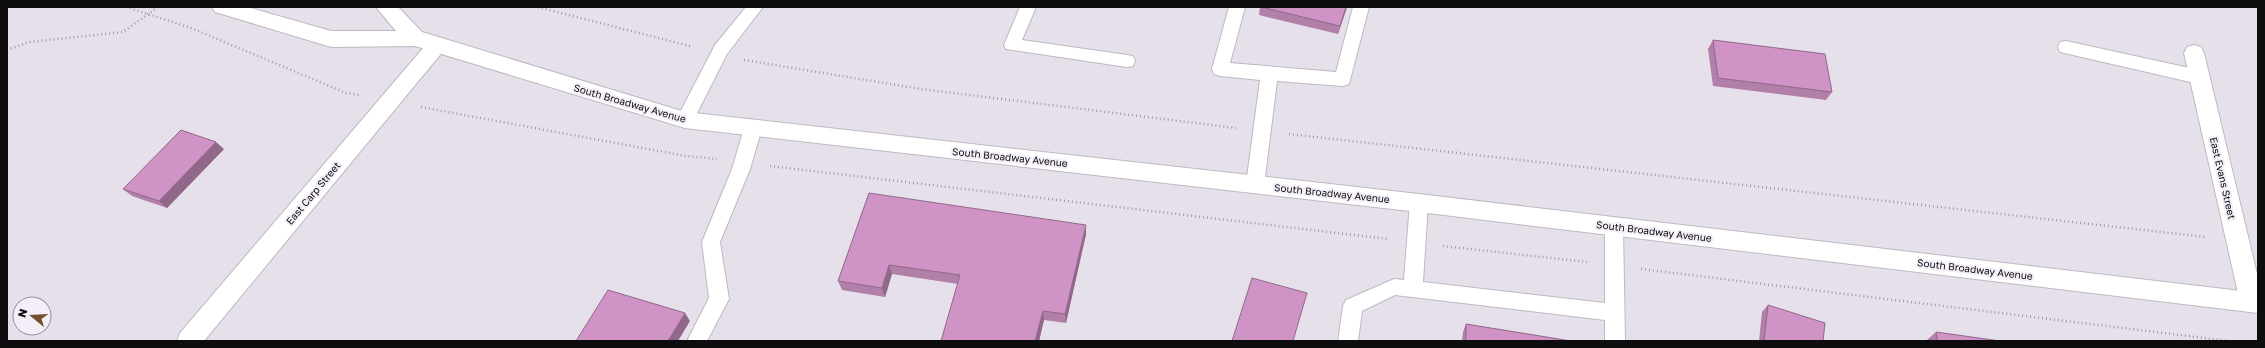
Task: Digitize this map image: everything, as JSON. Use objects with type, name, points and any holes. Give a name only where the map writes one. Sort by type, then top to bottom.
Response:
[{"type":"main road","name":"South Broadway Avenue","points":[[222,7],[331,39],[415,38],[685,120],[1419,203],[2255,303]]},
{"type":"main road","name":"South Broadway Avenue","points":[[386,7],[415,38]]},
{"type":"main road","name":"East Carp Street","points":[[189,341],[437,45]]},
{"type":"main road","name":"East Evans Street","points":[[2194,53],[2238,241],[2255,303]]},
{"type":"lane","points":[[685,120],[719,54],[755,7]]},
{"type":"lane","points":[[1028,7],[1012,45],[1127,61]]},
{"type":"lane","points":[[1237,7],[1220,69],[1343,80],[1361,7]]},
{"type":"lane","points":[[2066,47],[2199,77]]},
{"type":"lane","points":[[1255,184],[1263,131],[1269,74]]},
{"type":"lane","points":[[697,341],[719,299],[711,242],[743,163],[753,128]]},
{"type":"lane","points":[[1412,289],[1419,203]]},
{"type":"lane","points":[[1614,226],[1615,341]]},
{"type":"lane","points":[[1348,341],[1354,306],[1394,286],[1615,313]]},
{"type":"path","points":[[126,7],[191,28],[346,92],[686,156],[1416,242],[2229,341]]},
{"type":"path","points":[[7,50],[30,42],[123,32],[158,7]]},
{"type":"path","points":[[538,7],[719,54],[792,70],[921,89],[1263,131],[2238,241]]},
{"type":"building","points":[[1261,7],[1346,7],[1340,26]]},
{"type":"building","points":[[1713,40],[1825,54],[1832,92],[1718,78]]},
{"type":"building","points":[[181,130],[216,142],[159,201],[123,189]]},
{"type":"building","points":[[869,193],[1086,225],[1065,314],[1043,311],[1035,341],[941,341],[960,275],[889,265],[882,288],[838,281]]},
{"type":"building","points":[[1252,278],[1307,293],[1293,341],[1232,341]]},
{"type":"building","points":[[608,290],[685,313],[668,341],[576,341]]},
{"type":"building","points":[[1768,305],[1825,323],[1823,341],[1764,341]]},
{"type":"building","points":[[1466,324],[1571,341],[1466,341]]},
{"type":"building","points":[[1936,332],[2000,341],[1938,341]]}]
